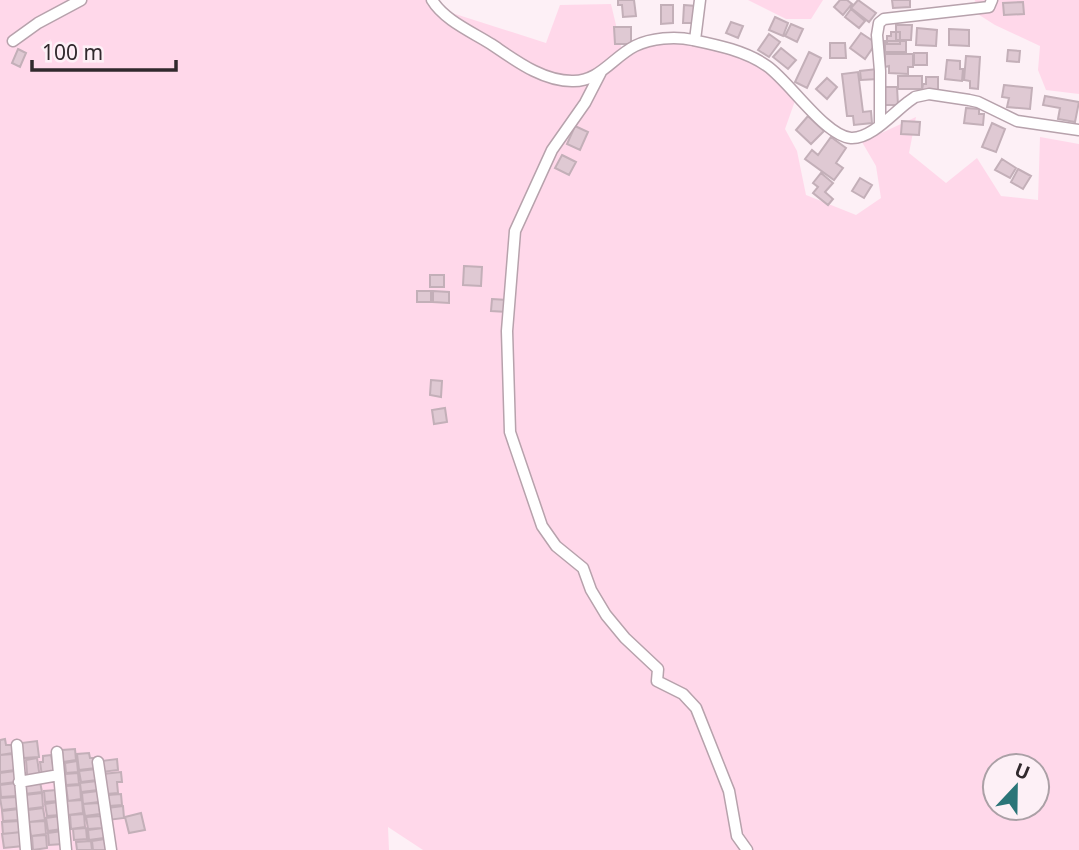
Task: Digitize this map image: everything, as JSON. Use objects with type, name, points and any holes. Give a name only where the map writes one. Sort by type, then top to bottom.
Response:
[{"type":"street","points":[[13,41],[38,23],[81,0]]},
{"type":"street","points":[[432,0],[443,13],[521,64],[554,79],[585,80],[601,72],[636,46],[657,39],[695,40],[731,49],[769,67],[804,103],[841,135],[850,138],[865,136],[915,97],[929,94],[978,102],[1024,123],[1079,130]]},
{"type":"street","points":[[695,40],[700,0]]},
{"type":"street","points":[[880,124],[877,41],[879,23],[884,19],[989,8],[992,0]]},
{"type":"street","points":[[601,72],[585,103],[552,150],[515,231],[507,331],[510,432],[542,526],[556,546],[583,569],[591,590],[606,615],[631,644],[658,669],[657,681],[683,694],[696,708],[729,791],[737,836],[747,850]]},
{"type":"street","points":[[17,745],[26,850]]},
{"type":"street","points":[[57,752],[66,850]]},
{"type":"street","points":[[98,761],[111,850]]},
{"type":"street","points":[[19,782],[59,775]]},
{"type":"shaded area","points":[[0,0],[426,0],[427,5],[546,43],[560,5],[611,4],[624,59],[658,41],[708,43],[759,61],[796,98],[785,129],[797,151],[806,195],[856,215],[881,198],[876,166],[862,142],[916,117],[909,153],[946,183],[977,158],[1001,196],[1038,200],[1040,137],[1079,144],[1079,850],[423,850],[388,827],[389,850],[0,850]]},
{"type":"shaded area","points":[[748,0],[823,0],[811,19],[786,19]]},
{"type":"shaded area","points":[[975,0],[1079,0],[1079,94],[1046,90],[1038,70],[1040,46],[995,25],[973,11]]},
{"type":"building","points":[[618,0],[634,0],[636,16],[623,17],[622,5],[618,5]]},
{"type":"building","points":[[840,0],[847,0],[852,4],[843,15],[834,7]]},
{"type":"building","points":[[858,0],[876,13],[869,22],[851,8]]},
{"type":"building","points":[[892,0],[910,0],[910,7],[893,8]]},
{"type":"building","points":[[1023,2],[1024,14],[1004,15],[1003,3]]},
{"type":"building","points":[[661,5],[673,5],[673,23],[661,24]]},
{"type":"building","points":[[684,5],[696,6],[695,23],[683,23]]},
{"type":"building","points":[[851,9],[865,21],[859,28],[845,17]]},
{"type":"building","points":[[775,17],[788,23],[783,36],[769,30]]},
{"type":"building","points":[[731,22],[743,26],[738,38],[726,33]]},
{"type":"building","points":[[791,24],[803,29],[797,42],[785,36]]},
{"type":"building","points":[[896,25],[912,25],[911,40],[896,40]]},
{"type":"building","points":[[614,27],[631,27],[631,44],[615,44]]},
{"type":"building","points":[[917,28],[937,30],[936,46],[916,45]]},
{"type":"building","points":[[949,29],[969,30],[969,46],[949,45]]},
{"type":"building","points":[[891,32],[900,32],[900,44],[887,44],[887,36],[891,36]]},
{"type":"building","points":[[861,33],[876,43],[865,59],[850,48]]},
{"type":"building","points":[[769,34],[780,42],[769,57],[758,50]]},
{"type":"building","points":[[885,41],[906,41],[906,52],[885,52]]},
{"type":"building","points":[[830,43],[845,43],[846,58],[830,58]]},
{"type":"building","points":[[781,48],[796,60],[788,69],[773,57]]},
{"type":"building","points":[[18,49],[26,53],[20,67],[12,63]]},
{"type":"building","points":[[1008,50],[1020,51],[1019,62],[1007,61]]},
{"type":"building","points":[[809,52],[821,58],[807,88],[795,82]]},
{"type":"building","points":[[914,53],[927,53],[927,65],[914,65]]},
{"type":"building","points":[[885,54],[913,54],[913,67],[908,67],[908,74],[889,73],[889,66],[885,67]]},
{"type":"building","points":[[966,56],[980,57],[978,89],[970,88],[970,81],[964,80]]},
{"type":"building","points":[[947,60],[960,61],[960,69],[963,69],[962,81],[945,79]]},
{"type":"building","points":[[877,69],[878,79],[861,80],[860,71]]},
{"type":"building","points":[[858,72],[863,112],[871,111],[872,123],[854,125],[853,116],[847,116],[842,74]]},
{"type":"building","points":[[898,76],[922,76],[922,89],[898,89]]},
{"type":"building","points":[[926,77],[938,77],[938,91],[922,90]]},
{"type":"building","points":[[827,78],[837,87],[827,99],[816,89]]},
{"type":"building","points":[[1004,85],[1032,88],[1030,109],[1007,107],[1009,98],[1002,97]]},
{"type":"building","points":[[885,87],[897,87],[898,105],[885,105]]},
{"type":"building","points":[[1045,96],[1079,102],[1075,122],[1058,119],[1060,108],[1043,105]]},
{"type":"building","points":[[966,108],[979,109],[979,114],[984,114],[983,125],[964,123]]},
{"type":"building","points":[[808,116],[824,131],[811,144],[796,130]]},
{"type":"building","points":[[902,121],[920,122],[919,135],[901,134]]},
{"type":"building","points":[[992,123],[1005,129],[996,152],[982,147]]},
{"type":"building","points":[[575,126],[588,132],[580,150],[567,144]]},
{"type":"building","points":[[831,137],[846,148],[836,163],[843,168],[834,180],[805,159],[812,150],[818,155]]},
{"type":"building","points":[[562,155],[576,162],[569,175],[555,168]]},
{"type":"building","points":[[1002,159],[1016,168],[1010,178],[995,170]]},
{"type":"building","points":[[1018,169],[1031,176],[1023,189],[1011,182]]},
{"type":"building","points":[[821,173],[833,183],[825,192],[833,199],[828,205],[813,193],[818,187],[813,183]]},
{"type":"building","points":[[860,178],[872,185],[864,198],[852,191]]},
{"type":"building","points":[[464,266],[482,267],[481,286],[463,285]]},
{"type":"building","points":[[430,275],[444,275],[444,287],[430,287]]},
{"type":"building","points":[[417,291],[431,291],[431,302],[417,302]]},
{"type":"building","points":[[433,291],[449,292],[449,303],[433,302]]},
{"type":"building","points":[[492,299],[507,300],[507,312],[491,311]]},
{"type":"building","points":[[431,380],[442,381],[441,397],[430,395]]},
{"type":"building","points":[[445,408],[447,422],[434,424],[432,410]]},
{"type":"building","points":[[5,739],[6,745],[12,745],[13,753],[0,755],[0,740]]},
{"type":"building","points":[[37,741],[39,757],[23,758],[21,743]]},
{"type":"building","points":[[75,749],[76,760],[63,762],[62,750]]},
{"type":"building","points":[[89,753],[90,758],[95,758],[96,768],[79,770],[77,754]]},
{"type":"building","points":[[13,754],[15,770],[0,772],[0,755]]},
{"type":"building","points":[[51,755],[55,775],[42,776],[40,762],[43,762],[43,756]]},
{"type":"building","points":[[37,758],[40,778],[23,780],[22,773],[27,773],[26,760]]},
{"type":"building","points":[[117,759],[118,770],[102,772],[101,761]]},
{"type":"building","points":[[77,761],[78,772],[66,773],[65,763]]},
{"type":"building","points":[[96,769],[97,780],[81,782],[79,771]]},
{"type":"building","points":[[15,771],[16,782],[0,784],[0,773]]},
{"type":"building","points":[[121,772],[122,782],[117,782],[118,793],[106,794],[103,774]]},
{"type":"building","points":[[78,773],[79,784],[66,785],[65,774]]},
{"type":"building","points":[[97,781],[98,790],[81,792],[80,783]]},
{"type":"building","points":[[40,782],[42,792],[24,794],[22,784]]},
{"type":"building","points":[[16,783],[17,796],[1,797],[0,785]]},
{"type":"building","points":[[80,785],[81,799],[68,801],[66,786]]},
{"type":"building","points":[[57,790],[58,801],[45,802],[44,791]]},
{"type":"building","points":[[98,791],[99,802],[83,804],[82,793]]},
{"type":"building","points":[[42,793],[43,807],[27,809],[25,795]]},
{"type":"building","points":[[121,794],[122,805],[109,806],[108,795]]},
{"type":"building","points":[[17,797],[19,808],[2,810],[0,798]]},
{"type":"building","points":[[82,800],[83,813],[68,815],[67,801]]},
{"type":"building","points":[[58,802],[60,815],[47,816],[45,804]]},
{"type":"building","points":[[99,803],[100,814],[85,816],[83,804]]},
{"type":"building","points":[[123,806],[124,818],[108,820],[107,808]]},
{"type":"building","points":[[43,808],[45,820],[29,822],[28,810]]},
{"type":"building","points":[[19,809],[20,820],[3,821],[2,811]]},
{"type":"building","points":[[141,813],[145,830],[129,833],[125,817]]},
{"type":"building","points":[[84,814],[85,827],[71,829],[70,815]]},
{"type":"building","points":[[60,816],[62,829],[48,831],[46,818]]},
{"type":"building","points":[[101,816],[102,828],[88,829],[86,817]]},
{"type":"building","points":[[20,821],[21,832],[3,834],[2,822]]},
{"type":"building","points":[[45,821],[46,834],[31,836],[29,822]]},
{"type":"building","points":[[86,828],[87,839],[74,840],[73,829]]},
{"type":"building","points":[[103,828],[104,838],[89,840],[88,830]]},
{"type":"building","points":[[62,831],[63,844],[49,845],[48,833]]},
{"type":"building","points":[[22,832],[23,846],[4,848],[2,834]]},
{"type":"building","points":[[46,835],[47,848],[33,850],[32,836]]},
{"type":"building","points":[[105,839],[106,850],[93,850],[92,841]]},
{"type":"building","points":[[91,841],[92,850],[77,850],[76,842]]}]
